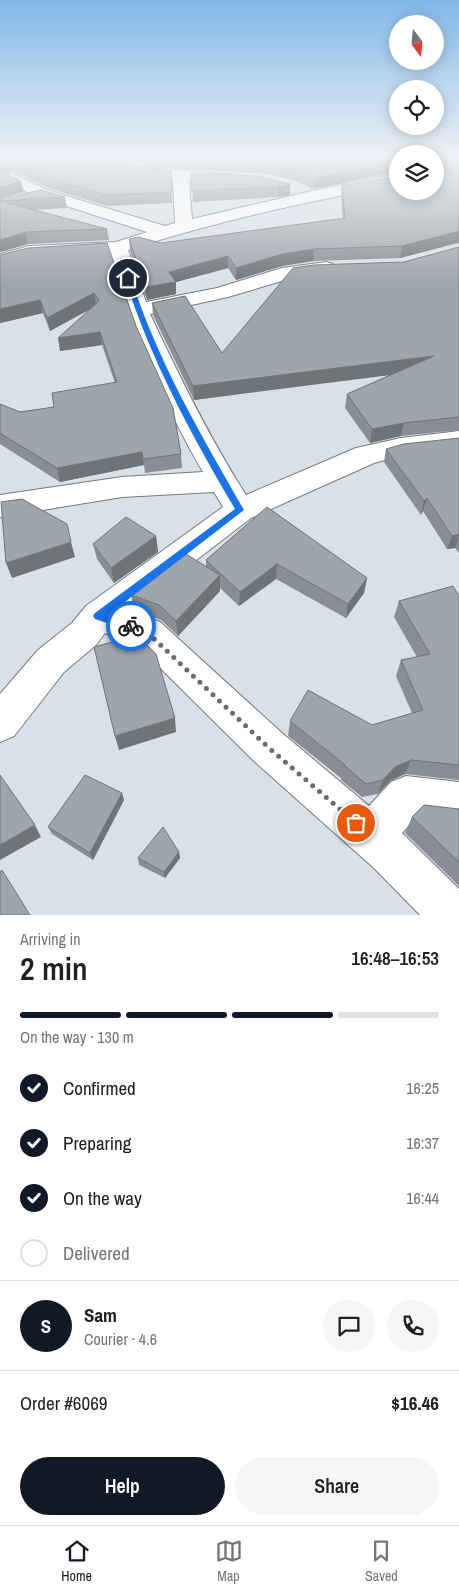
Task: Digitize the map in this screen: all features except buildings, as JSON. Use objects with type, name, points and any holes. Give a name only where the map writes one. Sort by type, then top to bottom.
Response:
[{"type":"street","points":[[62,200],[165,232]]},
{"type":"street","points":[[182,200],[184,226]]},
{"type":"street","points":[[0,260],[29,252],[118,246],[184,226],[296,200]]},
{"type":"street","points":[[0,241],[29,252]]},
{"type":"street","points":[[118,246],[138,310],[169,380],[209,459],[240,510]]},
{"type":"street","points":[[138,310],[221,293],[282,274],[313,269],[349,267]]},
{"type":"street","points":[[0,723],[51,661],[84,634],[98,616],[240,510],[366,455],[459,440]]},
{"type":"street","points":[[0,506],[122,487],[224,481]]},
{"type":"street","points":[[98,616],[148,633],[269,748],[390,852],[452,915]]},
{"type":"street","points":[[371,836],[406,796],[459,803]]},
{"type":"way so far","points":[[131,626],[148,633],[269,748],[356,823]]},
{"type":"route","points":[[128,278],[138,310],[169,380],[209,459],[240,510],[98,616],[131,626]]}]
